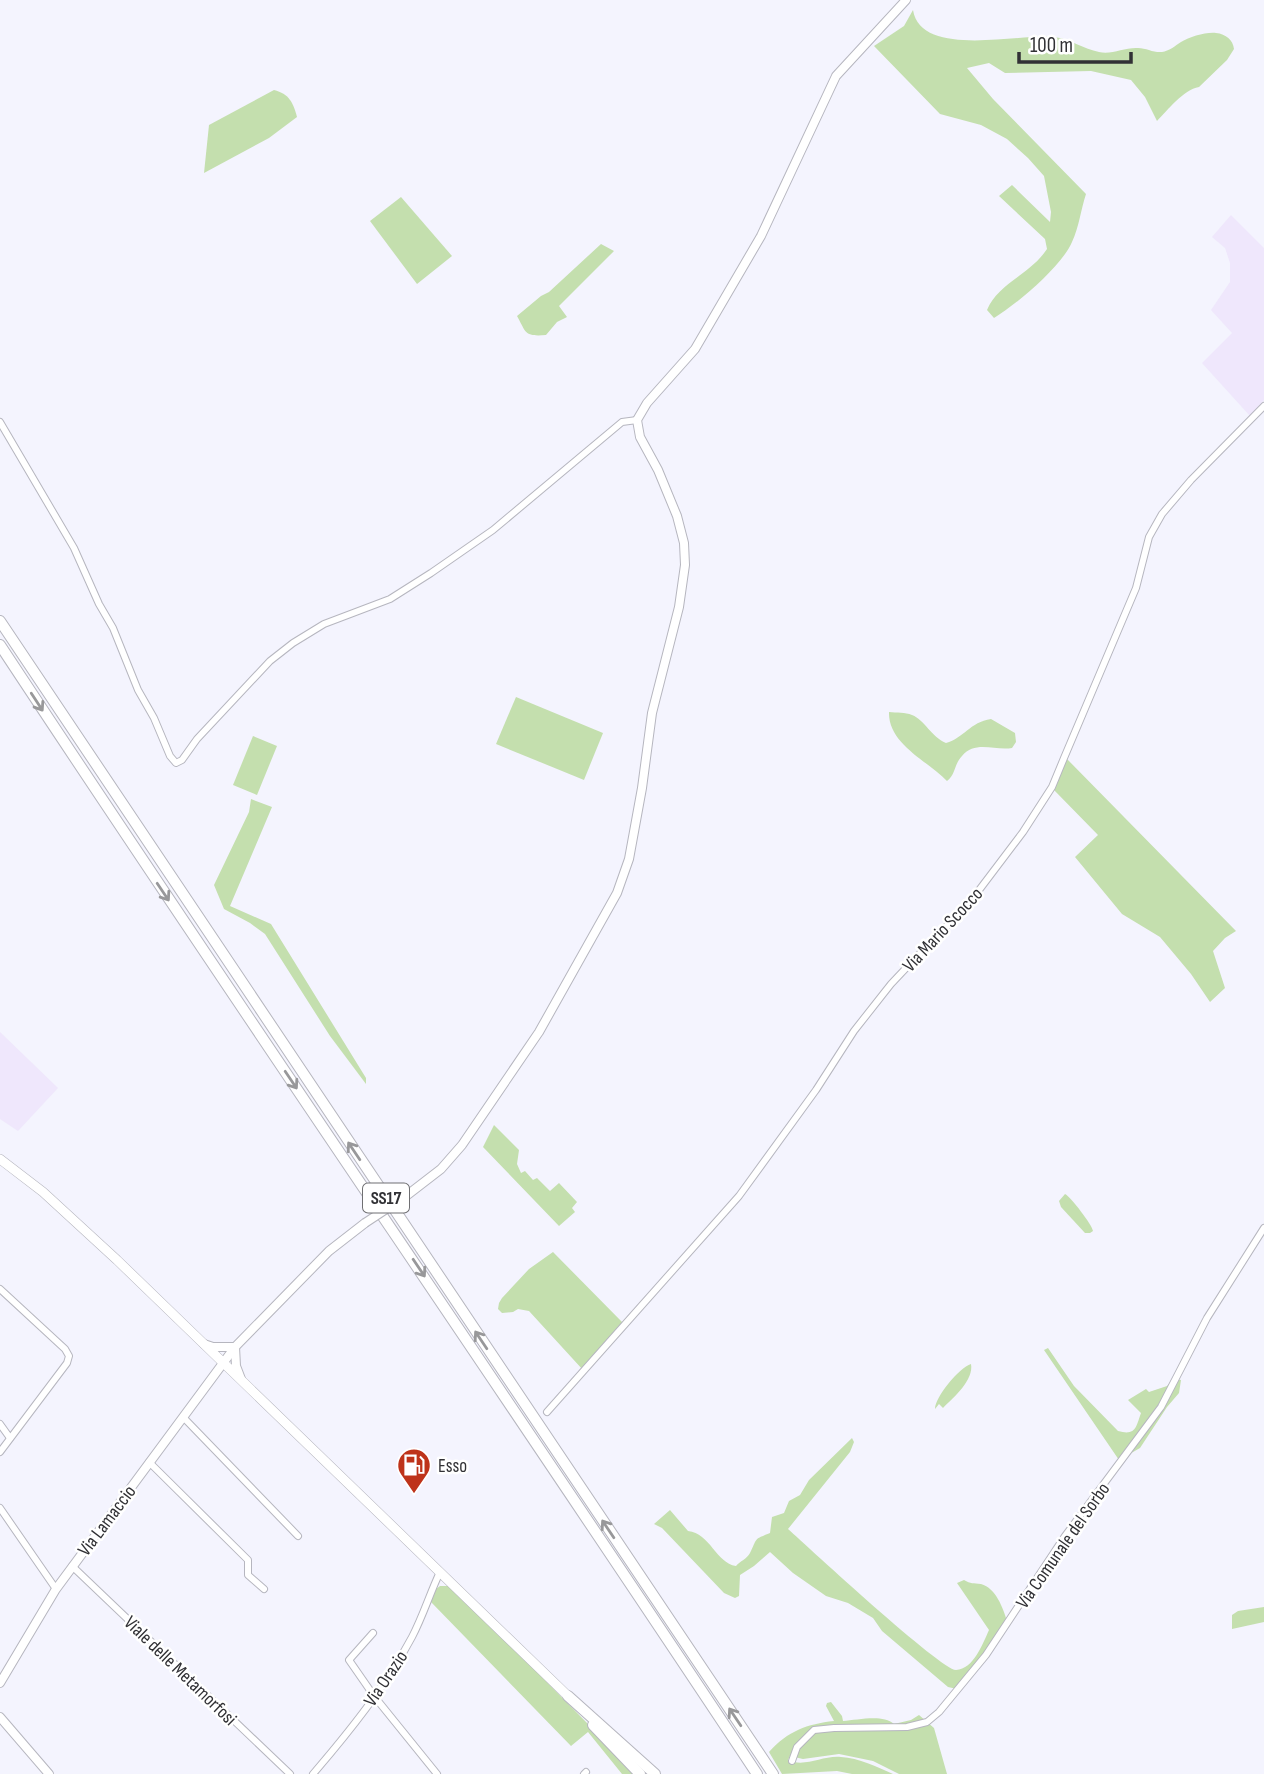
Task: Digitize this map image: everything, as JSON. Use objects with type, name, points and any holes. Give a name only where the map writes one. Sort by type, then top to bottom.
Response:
[{"type":"highway","name":"SS17","points":[[0,621],[773,1774]]},
{"type":"highway","name":"SS17","points":[[0,645],[150,873],[393,1229],[757,1774]]},
{"type":"highway","points":[[568,1696],[640,1774]]},
{"type":"highway","points":[[568,1696],[655,1774]]},
{"type":"main road","points":[[0,1159],[52,1200],[568,1696]]},
{"type":"street","points":[[0,422],[74,548],[113,628],[138,690],[176,764],[270,661],[293,643],[324,624],[390,599],[431,573],[493,530],[622,422],[637,420],[648,403],[695,349],[754,247],[836,76],[906,0]]},
{"type":"street","name":"Via Mario Scocco","points":[[547,1412],[739,1196],[810,1099],[854,1031],[891,984],[961,914],[1023,832],[1052,787],[1065,758],[1136,588],[1149,537],[1162,514],[1191,480],[1264,406]]},
{"type":"street","name":"Via Lamaccio","points":[[0,1683],[55,1589],[235,1347],[329,1251],[441,1169],[462,1145],[539,1032],[617,893],[629,859],[652,713],[679,607],[685,565],[684,543],[677,516],[658,470],[640,437],[637,420]]},
{"type":"street","name":"Via Comunale del Sorbo","points":[[792,1761],[797,1747],[814,1730],[907,1727],[927,1722],[939,1712],[986,1655],[1065,1536],[1161,1407],[1207,1318],[1264,1228]]},
{"type":"street","points":[[0,1289],[65,1349],[69,1356],[0,1452]]},
{"type":"street","points":[[203,1344],[235,1347],[236,1366],[242,1381]]},
{"type":"street","points":[[183,1418],[298,1536]]},
{"type":"street","points":[[0,1424],[10,1438]]},
{"type":"street","points":[[149,1462],[248,1560],[248,1575],[264,1589]]},
{"type":"street","points":[[0,1508],[55,1589]]},
{"type":"street","name":"Viale delle Metamorfosi","points":[[72,1566],[290,1774]]},
{"type":"street","name":"Via Orazio","points":[[313,1774],[374,1696],[411,1640],[440,1572]]},
{"type":"street","points":[[373,1633],[349,1660],[374,1696],[438,1774]]},
{"type":"street","points":[[0,1717],[49,1774]]},
{"type":"shaded area","points":[[1231,215],[1264,248],[1264,400],[1250,416],[1202,363],[1232,333],[1211,310],[1230,282],[1230,263],[1225,248],[1212,237]]},
{"type":"shaded area","points":[[0,1032],[58,1088],[18,1131],[0,1119]]},
{"type":"green space","points":[[913,10],[920,25],[934,34],[952,39],[1054,37],[1104,53],[1131,48],[1162,52],[1193,37],[1216,33],[1228,38],[1234,49],[1227,60],[1199,87],[1182,96],[1157,121],[1145,97],[1131,80],[1091,71],[1005,73],[989,63],[967,68],[993,99],[1086,194],[1067,252],[1038,284],[994,318],[987,310],[992,301],[1047,249],[1045,239],[999,196],[1012,185],[1050,222],[1051,212],[1044,176],[1007,139],[981,125],[940,114],[874,46],[904,26]]},
{"type":"green space","points":[[274,90],[290,99],[297,117],[269,138],[204,173],[209,125]]},
{"type":"green space","points":[[401,197],[452,256],[417,284],[370,221]]},
{"type":"green space","points":[[601,244],[614,251],[559,306],[567,317],[557,322],[546,335],[533,335],[524,330],[517,316],[549,292]]},
{"type":"green space","points":[[516,697],[603,733],[584,780],[496,744]]},
{"type":"green space","points":[[889,712],[907,713],[917,717],[936,737],[946,743],[958,738],[978,723],[991,719],[1015,733],[1016,742],[1012,748],[979,747],[967,751],[959,759],[947,781],[902,743],[890,723]]},
{"type":"green space","points":[[253,736],[277,746],[257,795],[233,785]]},
{"type":"green space","points":[[1067,759],[1236,931],[1213,951],[1225,988],[1210,1002],[1160,937],[1122,914],[1075,857],[1098,835],[1054,790]]},
{"type":"green space","points":[[251,799],[272,807],[230,906],[271,924],[366,1078],[366,1084],[330,1036],[265,934],[224,909],[214,885],[249,812]]},
{"type":"green space","points":[[494,1125],[519,1150],[517,1164],[521,1173],[525,1171],[533,1180],[537,1178],[550,1191],[559,1183],[577,1202],[572,1208],[575,1212],[559,1226],[483,1147]]},
{"type":"green space","points":[[1065,1194],[1081,1211],[1093,1231],[1085,1233],[1061,1207],[1059,1201]]},
{"type":"green space","points":[[553,1252],[624,1324],[583,1370],[529,1311],[518,1309],[502,1313],[498,1309],[502,1298],[529,1269]]},
{"type":"green space","points":[[1048,1348],[1074,1386],[1118,1431],[1132,1431],[1141,1413],[1128,1400],[1146,1389],[1149,1392],[1167,1386],[1173,1379],[1181,1380],[1179,1393],[1140,1448],[1119,1460],[1044,1350]]},
{"type":"green space","points":[[971,1364],[969,1376],[962,1388],[943,1408],[939,1404],[935,1409],[948,1384]]},
{"type":"green space","points":[[852,1438],[854,1442],[850,1452],[788,1529],[926,1651],[956,1670],[962,1669],[973,1660],[989,1630],[957,1583],[964,1580],[981,1584],[991,1590],[1007,1621],[957,1689],[948,1687],[882,1631],[873,1618],[848,1603],[826,1596],[793,1573],[770,1552],[740,1575],[739,1596],[735,1598],[724,1593],[662,1528],[654,1524],[670,1510],[688,1531],[702,1537],[723,1560],[736,1566],[749,1555],[757,1540],[770,1533],[772,1517],[784,1513],[789,1501],[800,1495],[809,1480]]},
{"type":"green space","points":[[440,1586],[448,1586],[637,1774],[622,1774],[588,1732],[571,1746],[431,1602]]},
{"type":"green space","points":[[1264,1607],[1264,1622],[1232,1629],[1232,1615],[1238,1611]]},
{"type":"green space","points":[[831,1702],[843,1721],[877,1718],[894,1724],[919,1715],[934,1728],[947,1774],[899,1774],[873,1761],[839,1754],[803,1759],[790,1756],[788,1760],[801,1763],[834,1757],[848,1758],[893,1774],[852,1774],[837,1771],[782,1774],[769,1752],[798,1730],[834,1721],[826,1706]]},
{"type":"place","name":"Esso","points":[[414,1495]]}]
